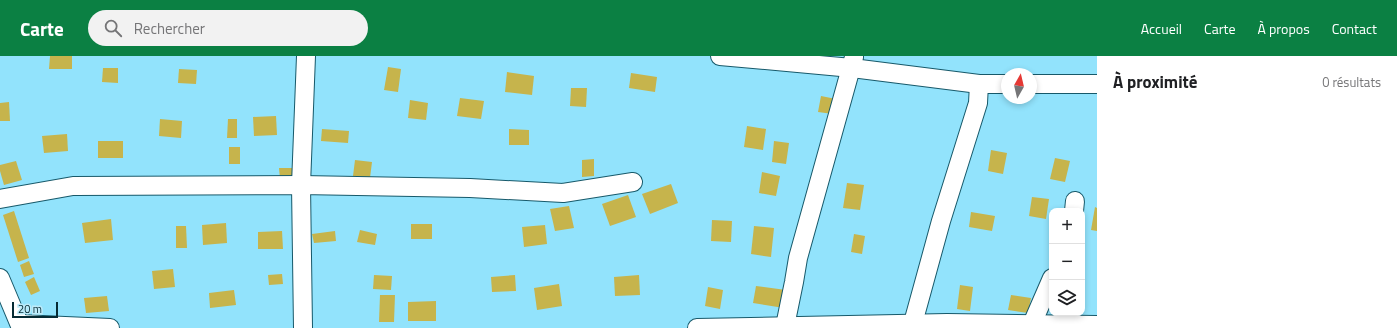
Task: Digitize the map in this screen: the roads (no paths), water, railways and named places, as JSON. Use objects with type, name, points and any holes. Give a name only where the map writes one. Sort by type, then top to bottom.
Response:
[{"type":"street","points":[[303,328],[301,185],[306,56]]},
{"type":"street","points":[[727,56],[853,62],[979,84],[1001,84]]},
{"type":"street","points":[[785,326],[798,258],[853,62]]},
{"type":"street","points":[[914,326],[941,221],[978,103],[979,84]]},
{"type":"street","points":[[1037,84],[1097,84]]},
{"type":"street","points":[[0,199],[73,186],[301,185],[470,188],[563,193],[633,182]]},
{"type":"street","points":[[0,278],[20,326],[110,328]]},
{"type":"street","points":[[1032,324],[1051,280]]},
{"type":"street","points":[[697,328],[1032,324],[1097,325]]}]
